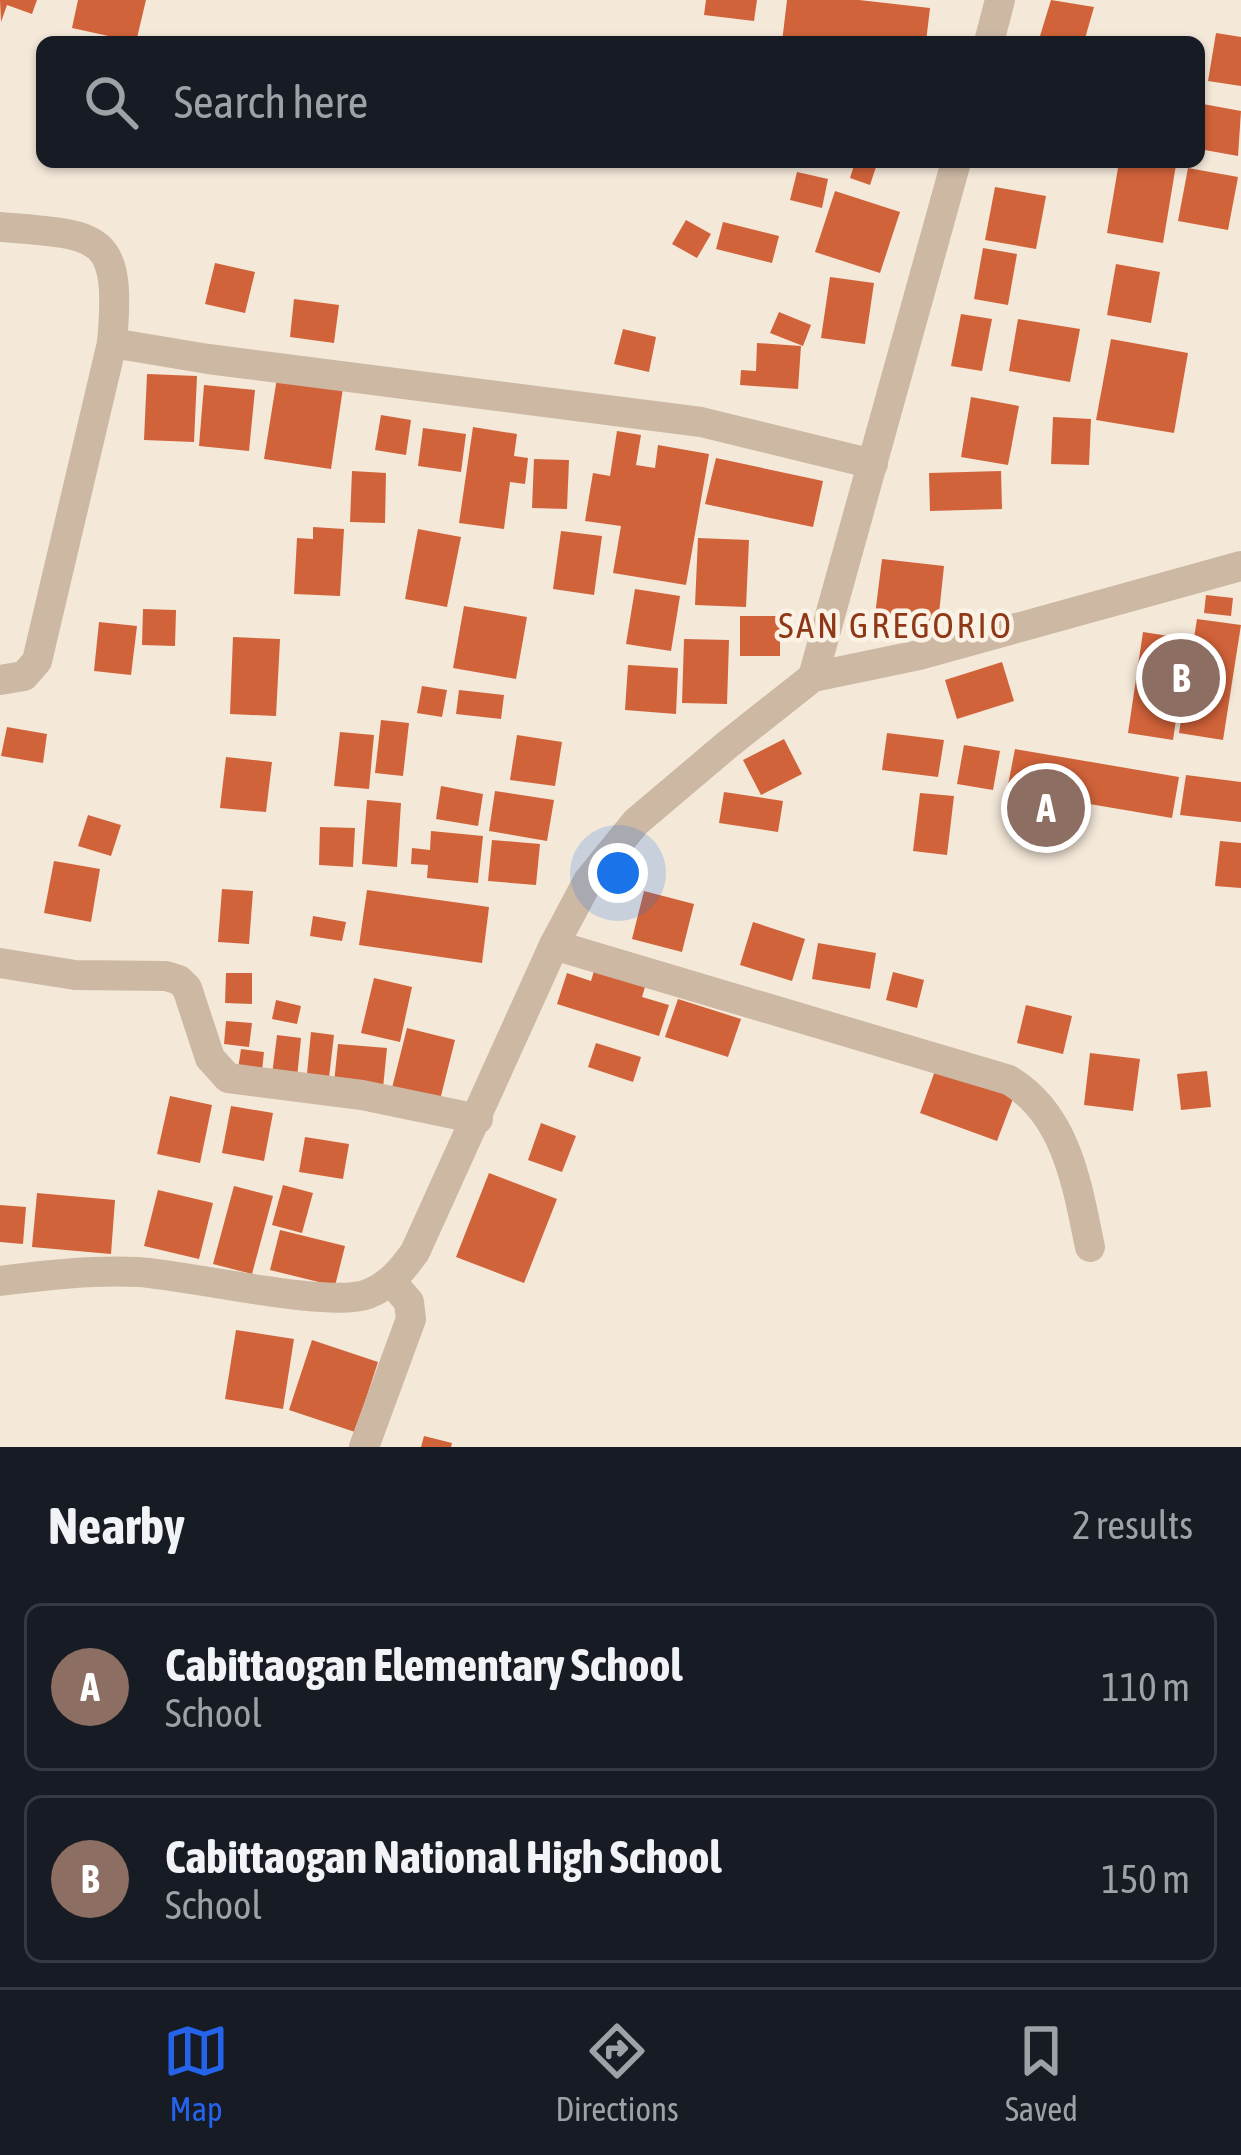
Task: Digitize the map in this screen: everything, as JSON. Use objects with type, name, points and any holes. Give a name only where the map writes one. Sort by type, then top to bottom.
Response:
[{"type":"street","points":[[991,36],[1000,0]]},
{"type":"street","points":[[813,677],[954,168]]},
{"type":"street","points":[[0,227],[63,232],[97,243],[114,273],[112,343],[37,661],[24,676],[0,680]]},
{"type":"street","points":[[112,343],[701,422],[873,464]]},
{"type":"street","points":[[0,1281],[72,1272],[140,1272],[352,1298],[391,1281],[415,1252],[554,945],[588,881],[636,821],[813,677],[919,655],[1241,566]]},
{"type":"street","points":[[554,945],[1009,1080],[1043,1106],[1055,1126],[1075,1180],[1090,1247]]},
{"type":"street","points":[[0,963],[75,975],[179,980],[188,988],[210,1058],[228,1078],[362,1095],[478,1119]]},
{"type":"street","points":[[364,1447],[411,1318],[409,1302],[391,1281]]},
{"type":"building","points":[[0,0],[37,0],[32,14],[7,5],[1,22]]},
{"type":"building","points":[[78,0],[146,0],[137,36],[72,28]]},
{"type":"building","points":[[706,0],[757,0],[754,21],[704,15]]},
{"type":"building","points":[[787,0],[859,0],[930,8],[927,36],[783,36]]},
{"type":"building","points":[[1051,0],[1094,7],[1086,36],[1040,36]]},
{"type":"building","points":[[1216,33],[1241,37],[1241,86],[1208,81]]},
{"type":"building","points":[[1205,104],[1241,111],[1238,156],[1205,150]]},
{"type":"building","points":[[853,168],[876,168],[870,185],[850,178]]},
{"type":"building","points":[[1118,168],[1176,168],[1163,243],[1107,233]]},
{"type":"building","points":[[1188,168],[1238,177],[1228,230],[1178,221]]},
{"type":"building","points":[[797,172],[828,179],[822,208],[790,200]]},
{"type":"building","points":[[995,187],[1046,196],[1036,249],[985,240]]},
{"type":"building","points":[[835,191],[900,212],[880,273],[815,252]]},
{"type":"building","points":[[686,220],[711,234],[697,258],[672,244]]},
{"type":"building","points":[[723,222],[779,236],[772,263],[716,249]]},
{"type":"building","points":[[983,248],[1017,254],[1008,305],[974,299]]},
{"type":"building","points":[[215,263],[255,272],[245,313],[205,304]]},
{"type":"building","points":[[1116,264],[1160,272],[1151,323],[1107,315]]},
{"type":"building","points":[[830,277],[874,283],[865,344],[821,338]]},
{"type":"building","points":[[294,299],[339,305],[334,343],[290,337]]},
{"type":"building","points":[[779,312],[811,325],[803,346],[770,333]]},
{"type":"building","points":[[961,314],[992,319],[982,371],[951,366]]},
{"type":"building","points":[[1018,319],[1080,329],[1070,382],[1009,371]]},
{"type":"building","points":[[623,329],[656,337],[649,372],[614,364]]},
{"type":"building","points":[[1111,339],[1188,353],[1174,433],[1096,420]]},
{"type":"building","points":[[757,343],[801,346],[798,389],[740,385],[741,370],[756,371]]},
{"type":"building","points":[[147,374],[197,376],[194,442],[144,440]]},
{"type":"building","points":[[277,378],[343,388],[331,469],[264,459]]},
{"type":"building","points":[[204,385],[255,390],[249,451],[199,446]]},
{"type":"building","points":[[971,397],[1019,406],[1008,465],[961,457]]},
{"type":"building","points":[[381,415],[411,420],[406,455],[375,450]]},
{"type":"building","points":[[1053,417],[1091,419],[1089,465],[1051,464]]},
{"type":"building","points":[[473,427],[517,434],[514,456],[528,458],[525,484],[510,482],[504,529],[459,523]]},
{"type":"building","points":[[423,428],[466,434],[461,472],[418,466]]},
{"type":"building","points":[[617,431],[641,435],[636,465],[655,468],[658,445],[709,454],[686,585],[613,573],[621,526],[585,521],[593,473],[610,476]]},
{"type":"building","points":[[716,458],[823,481],[813,527],[705,504]]},
{"type":"building","points":[[534,459],[569,460],[567,509],[532,508]]},
{"type":"building","points":[[352,471],[386,473],[385,523],[350,522]]},
{"type":"building","points":[[1001,471],[1002,509],[930,511],[929,473]]},
{"type":"building","points":[[313,527],[344,529],[340,596],[294,594],[297,538],[313,539]]},
{"type":"building","points":[[418,529],[461,537],[447,607],[405,599]]},
{"type":"building","points":[[561,531],[602,536],[594,595],[553,589]]},
{"type":"building","points":[[698,538],[749,540],[746,607],[695,605]]},
{"type":"building","points":[[882,559],[944,566],[938,623],[875,615]]},
{"type":"building","points":[[635,589],[680,596],[671,651],[626,644]]},
{"type":"building","points":[[1206,595],[1233,598],[1231,616],[1204,613]]},
{"type":"building","points":[[464,606],[527,617],[516,679],[453,668]]},
{"type":"building","points":[[143,609],[176,610],[175,646],[142,645]]},
{"type":"building","points":[[740,616],[780,616],[780,656],[740,656]]},
{"type":"building","points":[[1197,619],[1241,625],[1223,740],[1179,733]]},
{"type":"building","points":[[99,622],[137,626],[131,675],[94,671]]},
{"type":"building","points":[[1143,632],[1188,639],[1173,740],[1128,733]]},
{"type":"building","points":[[233,637],[280,639],[276,716],[230,714]]},
{"type":"building","points":[[684,639],[729,640],[727,704],[682,703]]},
{"type":"building","points":[[1002,662],[1014,701],[957,719],[945,680]]},
{"type":"building","points":[[628,665],[678,668],[676,714],[625,710]]},
{"type":"building","points":[[422,686],[447,690],[442,717],[417,713]]},
{"type":"building","points":[[459,690],[504,695],[501,719],[456,714]]},
{"type":"building","points":[[381,720],[409,723],[403,776],[375,773]]},
{"type":"building","points":[[7,727],[47,734],[43,763],[1,756]]},
{"type":"building","points":[[340,732],[374,735],[369,789],[334,786]]},
{"type":"building","points":[[887,733],[944,740],[938,777],[882,770]]},
{"type":"building","points":[[517,735],[562,742],[555,786],[510,780]]},
{"type":"building","points":[[784,739],[802,774],[761,795],[743,760]]},
{"type":"building","points":[[964,745],[1000,751],[993,790],[957,784]]},
{"type":"building","points":[[1015,749],[1179,777],[1172,818],[1007,790]]},
{"type":"building","points":[[226,757],[272,762],[266,812],[220,808]]},
{"type":"building","points":[[1186,775],[1241,782],[1241,822],[1180,815]]},
{"type":"building","points":[[441,786],[483,794],[478,826],[436,819]]},
{"type":"building","points":[[495,791],[554,800],[547,841],[489,831]]},
{"type":"building","points":[[724,792],[783,801],[778,832],[719,823]]},
{"type":"building","points":[[920,793],[954,796],[947,855],[913,851]]},
{"type":"building","points":[[367,800],[401,803],[397,867],[362,864]]},
{"type":"building","points":[[88,815],[121,825],[111,856],[78,846]]},
{"type":"building","points":[[320,827],[355,828],[353,867],[319,865]]},
{"type":"building","points":[[431,831],[483,836],[478,883],[427,878],[428,865],[411,864],[412,848],[430,850]]},
{"type":"building","points":[[492,840],[540,844],[536,885],[488,881]]},
{"type":"building","points":[[1220,841],[1241,843],[1241,888],[1215,886]]},
{"type":"building","points":[[54,861],[100,869],[91,922],[44,913]]},
{"type":"building","points":[[222,889],[253,891],[249,944],[218,942]]},
{"type":"building","points":[[367,890],[489,907],[482,963],[359,945]]},
{"type":"building","points":[[644,891],[694,904],[682,952],[632,939]]},
{"type":"building","points":[[313,916],[346,922],[342,941],[310,936]]},
{"type":"building","points":[[753,922],[805,939],[792,981],[740,965]]},
{"type":"building","points":[[818,943],[876,953],[870,989],[812,979]]},
{"type":"building","points":[[594,971],[645,987],[642,997],[669,1005],[659,1036],[557,1004],[567,973],[591,981]]},
{"type":"building","points":[[893,972],[924,980],[917,1008],[886,1000]]},
{"type":"building","points":[[226,973],[252,973],[252,1004],[225,1003]]},
{"type":"building","points":[[374,978],[412,987],[400,1042],[361,1033]]},
{"type":"building","points":[[678,999],[741,1019],[728,1057],[665,1037]]},
{"type":"building","points":[[276,1000],[301,1006],[297,1024],[272,1019]]},
{"type":"building","points":[[1026,1005],[1072,1016],[1063,1054],[1017,1043]]},
{"type":"building","points":[[226,1021],[252,1023],[249,1047],[224,1044]]},
{"type":"building","points":[[407,1028],[455,1040],[440,1100],[392,1088]]},
{"type":"building","points":[[311,1032],[334,1035],[328,1086],[306,1084]]},
{"type":"building","points":[[277,1035],[301,1038],[297,1078],[272,1075]]},
{"type":"building","points":[[596,1043],[641,1057],[633,1082],[588,1067]]},
{"type":"building","points":[[338,1044],[387,1048],[383,1088],[334,1083]]},
{"type":"building","points":[[241,1049],[264,1052],[261,1080],[237,1076]]},
{"type":"building","points":[[1090,1053],[1140,1059],[1133,1111],[1084,1105]]},
{"type":"building","points":[[936,1068],[1014,1096],[997,1141],[920,1113]]},
{"type":"building","points":[[1207,1071],[1211,1107],[1181,1110],[1177,1074]]},
{"type":"building","points":[[170,1096],[212,1105],[200,1163],[157,1154]]},
{"type":"building","points":[[231,1106],[273,1113],[264,1161],[222,1153]]},
{"type":"building","points":[[541,1123],[576,1136],[562,1172],[528,1160]]},
{"type":"building","points":[[305,1137],[349,1144],[343,1179],[299,1172]]},
{"type":"building","points":[[489,1173],[557,1199],[524,1283],[456,1257]]},
{"type":"building","points":[[283,1185],[313,1193],[302,1233],[272,1225]]},
{"type":"building","points":[[234,1186],[273,1196],[252,1274],[213,1264]]},
{"type":"building","points":[[158,1190],[213,1203],[199,1259],[144,1246]]},
{"type":"building","points":[[37,1193],[115,1200],[111,1254],[32,1247]]},
{"type":"building","points":[[0,1205],[26,1207],[23,1244],[0,1242]]},
{"type":"building","points":[[280,1230],[345,1246],[335,1286],[270,1270]]},
{"type":"building","points":[[236,1330],[294,1339],[283,1409],[225,1399]]},
{"type":"building","points":[[312,1340],[378,1362],[355,1432],[289,1410]]},
{"type":"building","points":[[424,1436],[452,1443],[451,1447],[421,1447]]},
{"type":"place","name":"Cabittaogan National High School","points":[[1181,678]]},
{"type":"place","name":"Cabittaogan Elementary School","points":[[1046,808]]},
{"type":"district","name":"SAN GREGORIO","points":[[896,625]]}]
